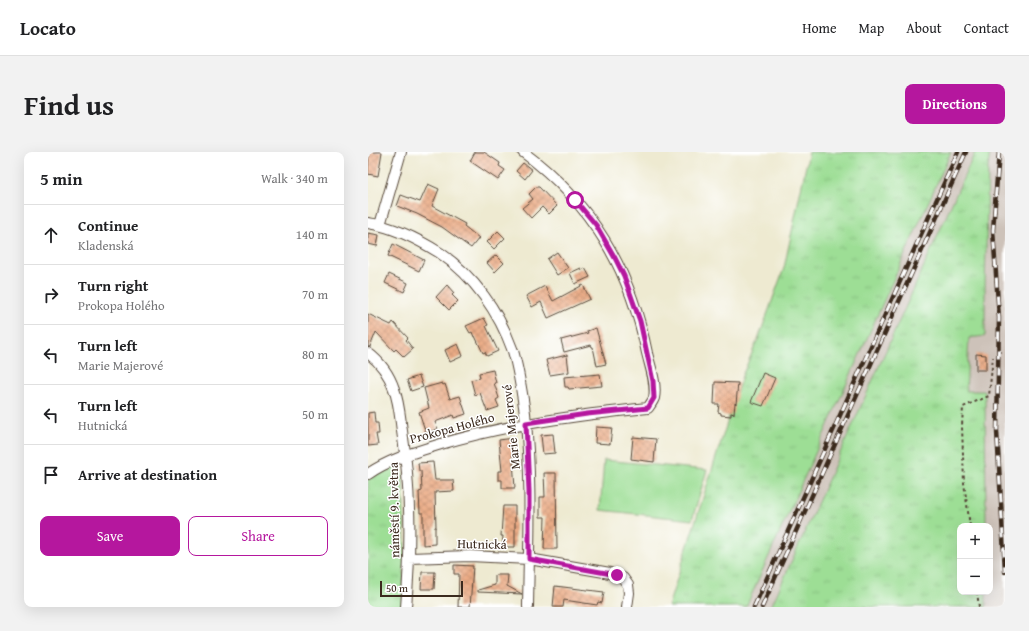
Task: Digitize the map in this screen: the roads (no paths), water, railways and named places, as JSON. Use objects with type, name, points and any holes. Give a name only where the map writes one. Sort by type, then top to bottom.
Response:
[{"type":"street","points":[[380,225],[401,152]]},
{"type":"street","name":"Prokopa Holého","points":[[406,454],[465,437],[526,423],[587,414],[648,408],[654,398],[653,381],[640,321],[624,276],[596,225],[552,176],[523,152]]},
{"type":"street","name":"Marie Majerové","points":[[368,223],[380,225],[415,238],[448,259],[462,271],[485,298],[499,320],[513,351],[520,383],[526,423],[529,491],[528,607]]},
{"type":"street","points":[[368,353],[384,368],[394,388],[406,454]]},
{"type":"street","name":"náměstí 9. května","points":[[368,474],[381,465],[406,454],[409,558],[406,607]]},
{"type":"street","name":"Hutnická","points":[[409,558],[470,556],[529,559],[610,573],[623,578],[628,585],[629,593],[627,607]]},
{"type":"railway","points":[[754,607],[958,152]]},
{"type":"railway","points":[[762,607],[966,152]]},
{"type":"railway","points":[[999,152],[993,230],[999,318],[997,431],[1005,572]]}]
